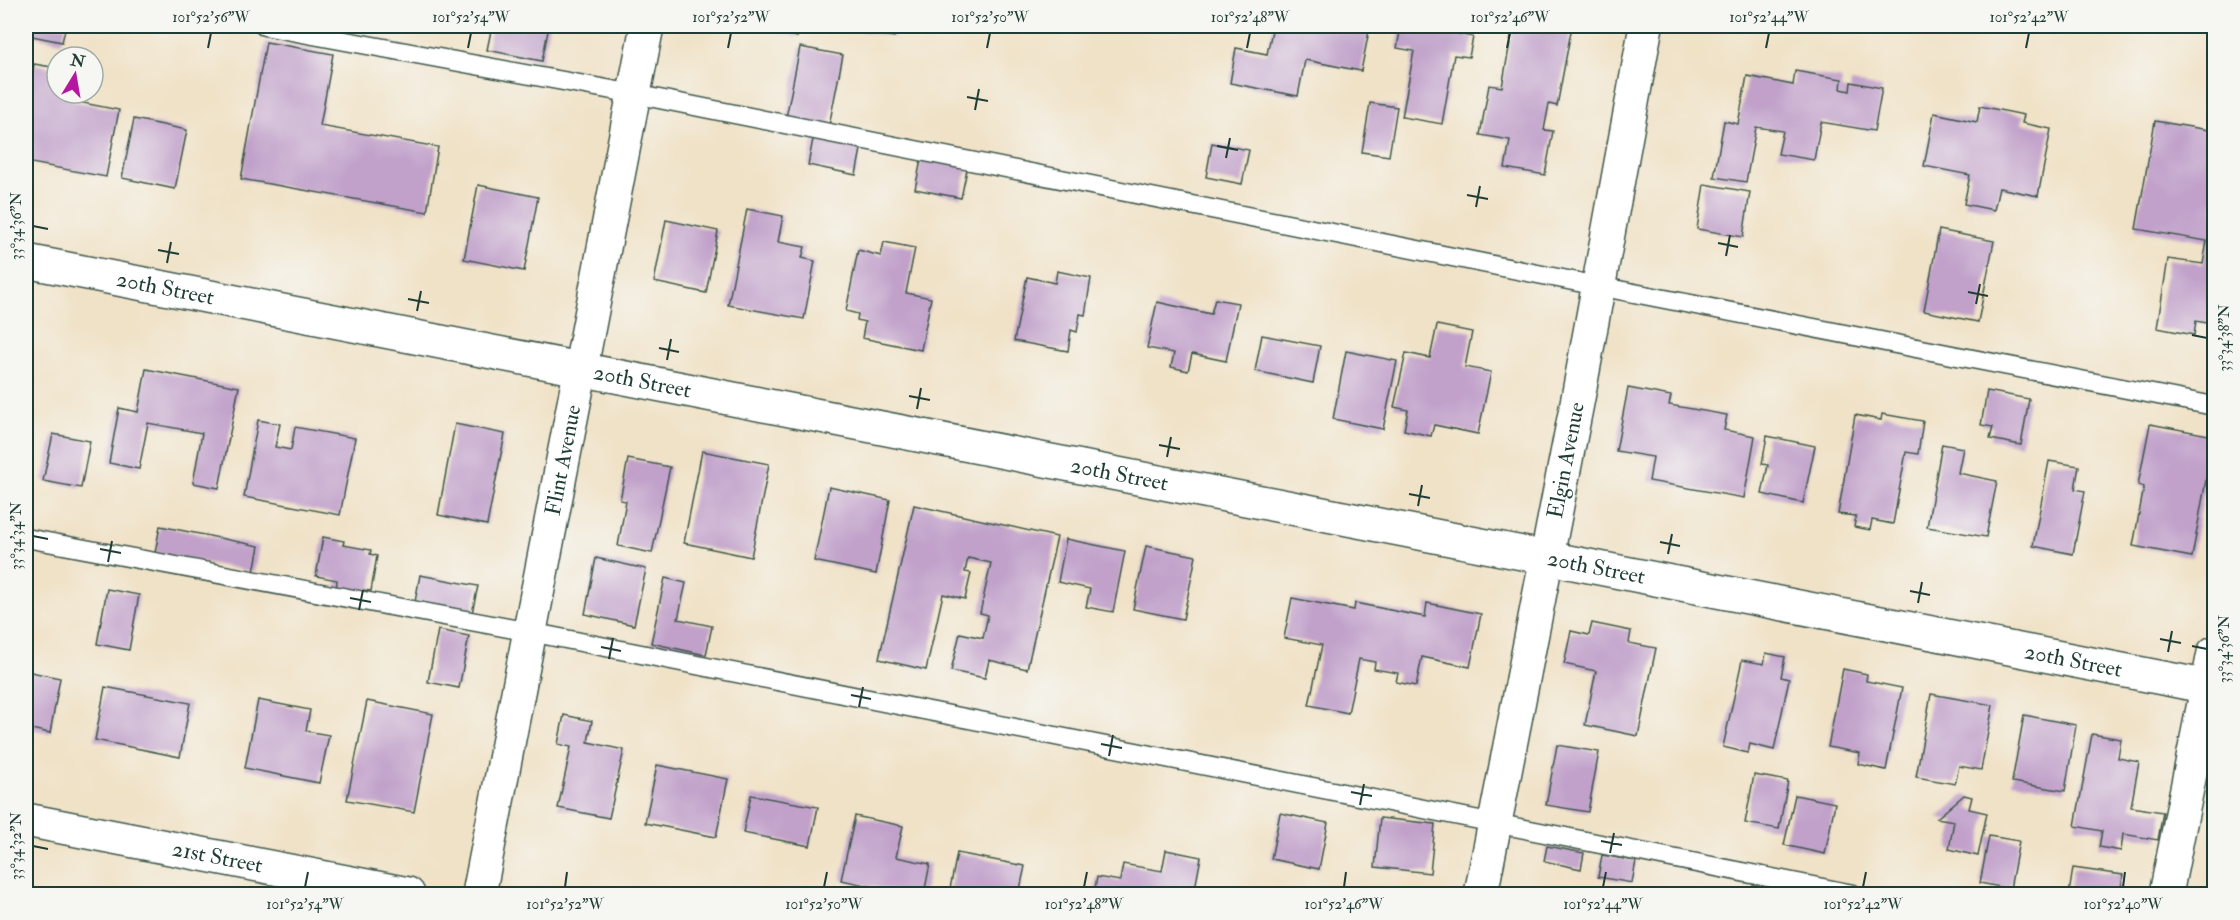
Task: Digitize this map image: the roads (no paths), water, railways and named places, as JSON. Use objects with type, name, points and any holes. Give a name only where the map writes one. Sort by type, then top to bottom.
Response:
[{"type":"street","name":"Flint Avenue","points":[[478,894],[647,26]]},
{"type":"street","name":"Elgin Avenue","points":[[1481,894],[1547,557],[1646,26]]},
{"type":"street","name":"20th Street","points":[[26,261],[2211,687]]},
{"type":"street","points":[[2166,894],[2211,687],[2214,653]]},
{"type":"street","name":"21st Street","points":[[26,820],[408,894]]},
{"type":"lane","points":[[264,26],[634,94],[2214,406]]},
{"type":"lane","points":[[26,538],[530,632],[1495,825],[1853,894]]}]
